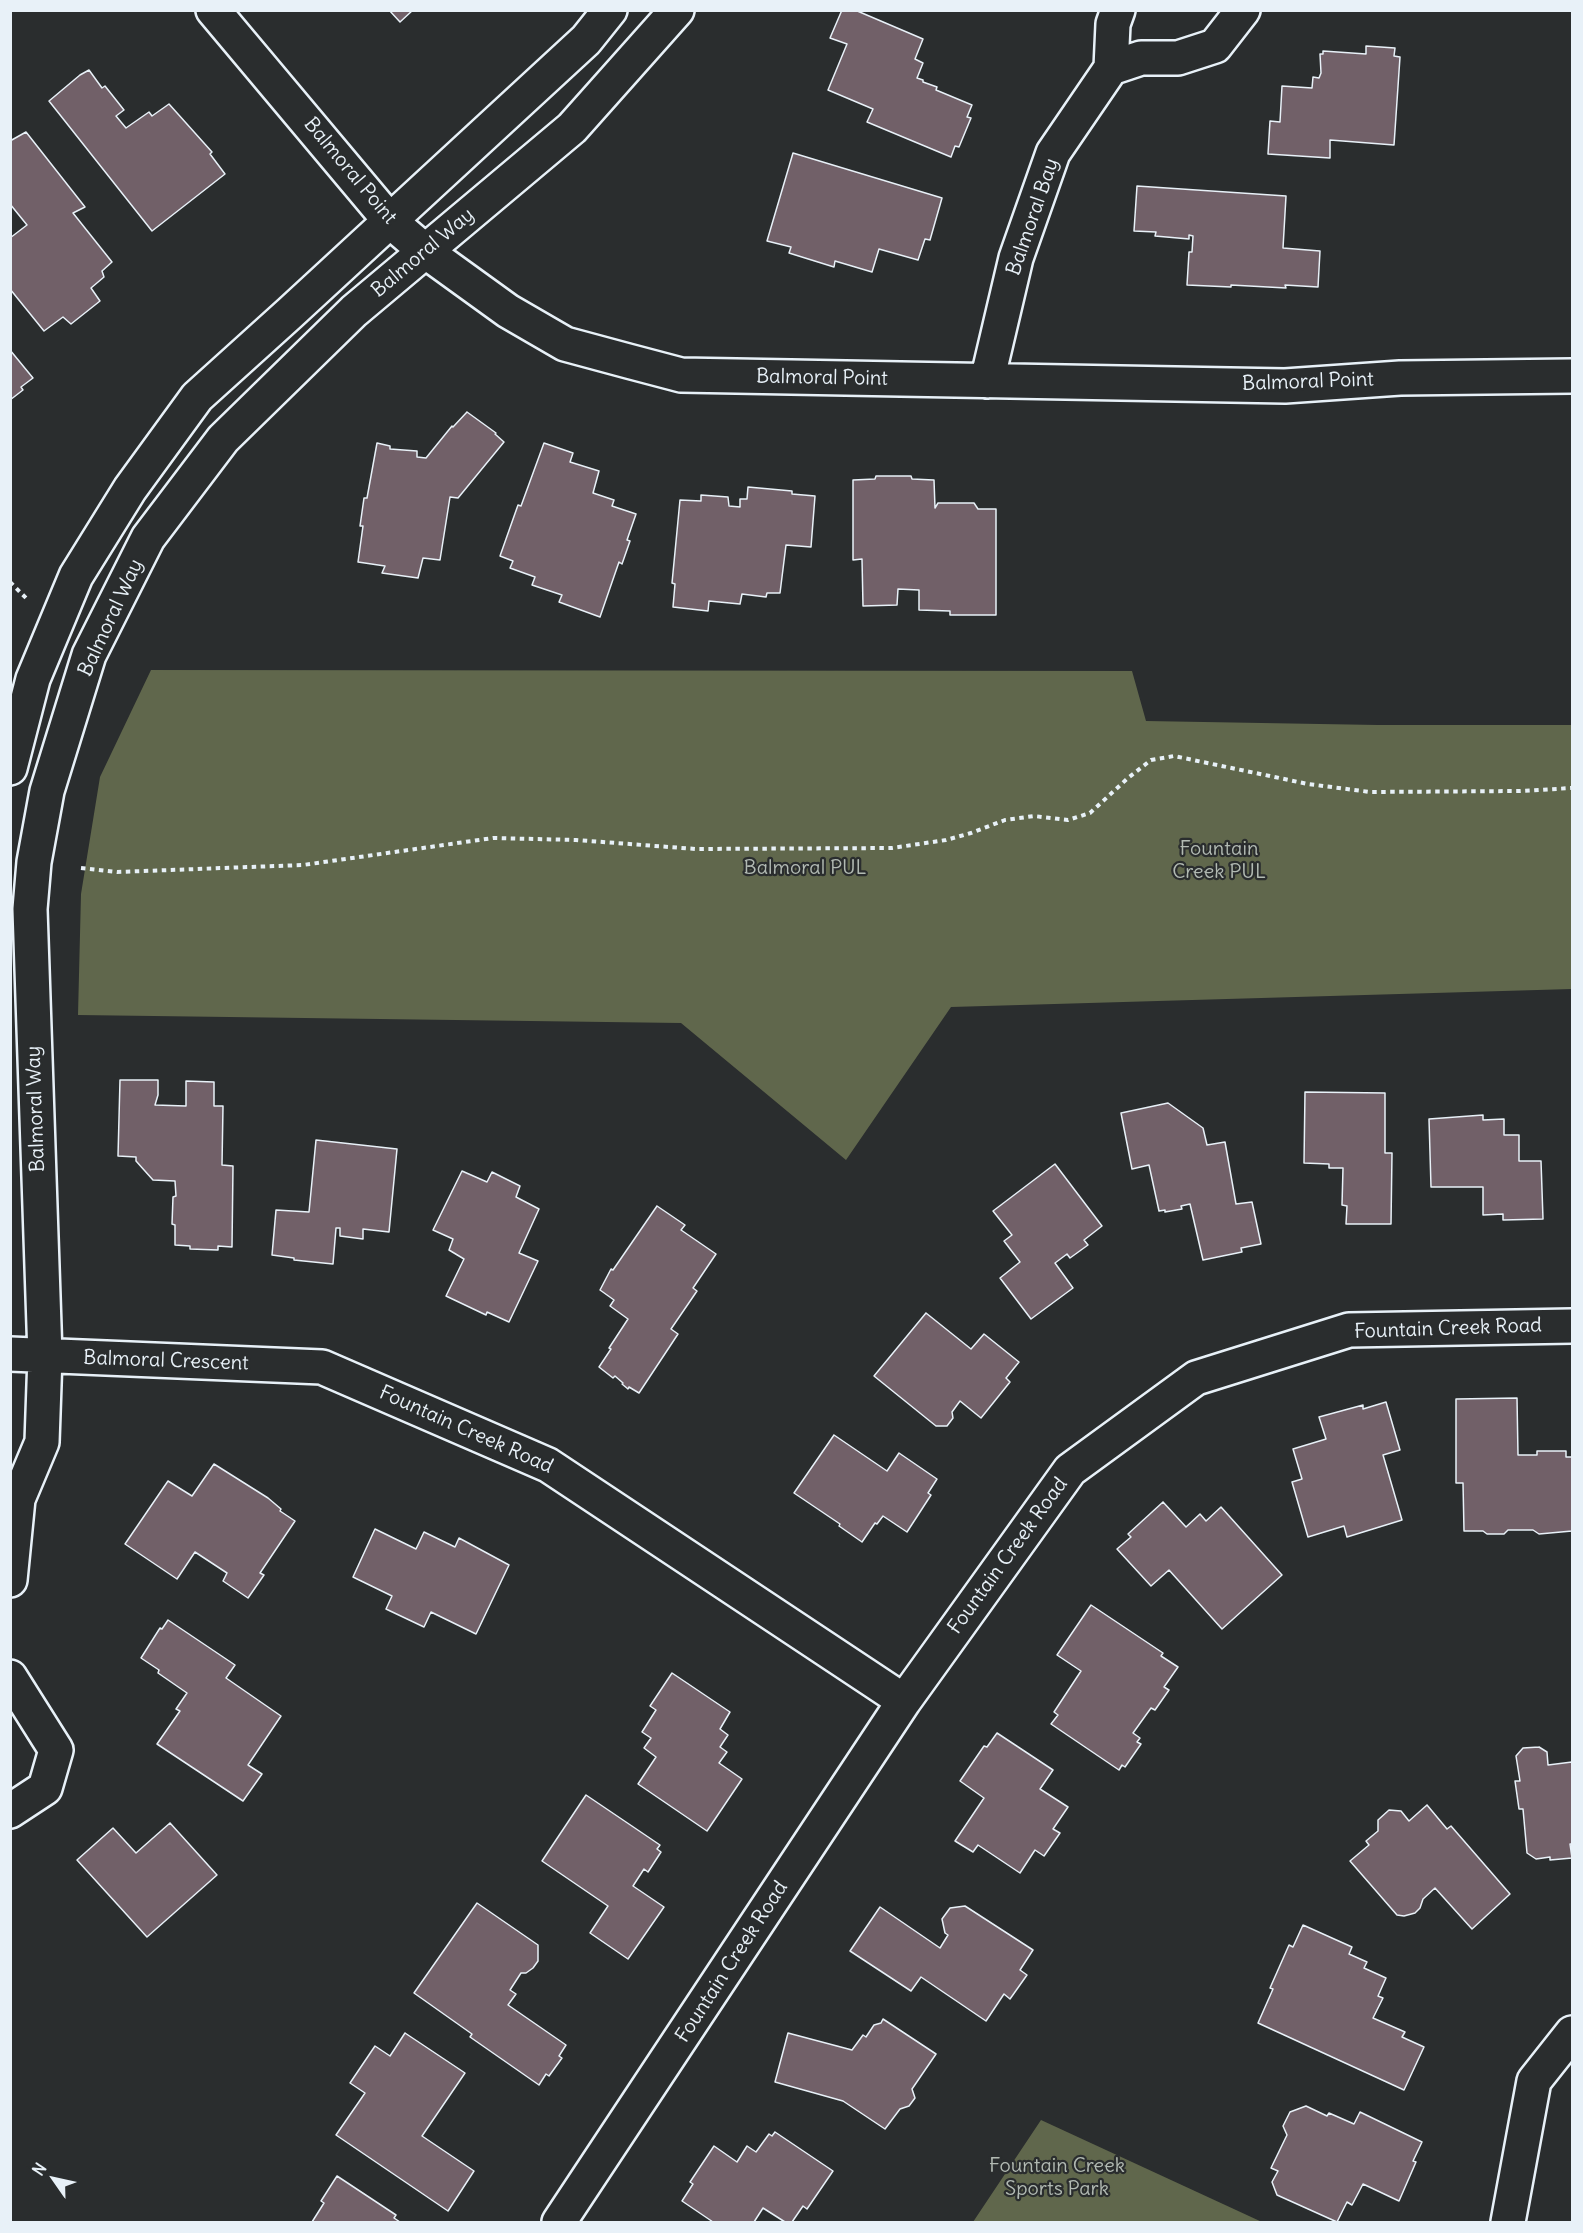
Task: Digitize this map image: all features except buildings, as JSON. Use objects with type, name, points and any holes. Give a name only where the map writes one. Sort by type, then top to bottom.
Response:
[{"type":"street","name":"Balmoral Point","points":[[213,10],[390,221],[425,251],[508,311],[565,344],[681,375],[1285,386],[1400,378],[1572,376]]},
{"type":"street","points":[[10,768],[33,679],[76,576],[130,489],[197,397],[586,40],[610,10]]},
{"type":"street","name":"Balmoral Way","points":[[10,1580],[14,1495],[42,1442],[45,1356],[30,909],[34,862],[47,791],[89,655],[148,538],[223,439],[354,311],[572,128],[677,10]]},
{"type":"street","points":[[1118,10],[1113,24],[1111,68],[1141,58],[1178,58],[1215,46],[1243,10]]},
{"type":"street","name":"Balmoral Bay","points":[[987,381],[1016,258],[1053,153],[1111,68]]},
{"type":"street","name":"Fountain Creek Road","points":[[559,2223],[904,1701],[1070,1470],[1196,1378],[1349,1330],[1572,1326]]},
{"type":"street","name":"Balmoral Crescent","points":[[10,1354],[322,1367]]},
{"type":"street","name":"Fountain Creek Road","points":[[322,1367],[548,1465],[904,1701]]},
{"type":"street","points":[[10,1677],[56,1750],[45,1788],[10,1811]]},
{"type":"street","points":[[1508,2223],[1534,2081],[1572,2033]]},
{"type":"path","points":[[10,582],[26,598]]},
{"type":"path","points":[[81,868],[117,872],[303,865],[493,838],[576,840],[696,849],[892,848],[946,840],[1005,820],[1034,816],[1068,820],[1090,813],[1151,760],[1174,756],[1308,784],[1370,792],[1520,791],[1572,788]]},
{"type":"green space","name":"Balmoral PUL","points":[[151,670],[1132,671],[1146,721],[1378,725],[1572,725],[1572,989],[951,1007],[846,1160],[681,1023],[78,1015],[81,894],[100,777]]},
{"type":"green space","name":"Fountain Creek Sports Park","points":[[1041,2120],[1262,2222],[973,2222]]},
{"type":"park label","name":"Fountain Creek PUL","points":[[1219,860]]}]
